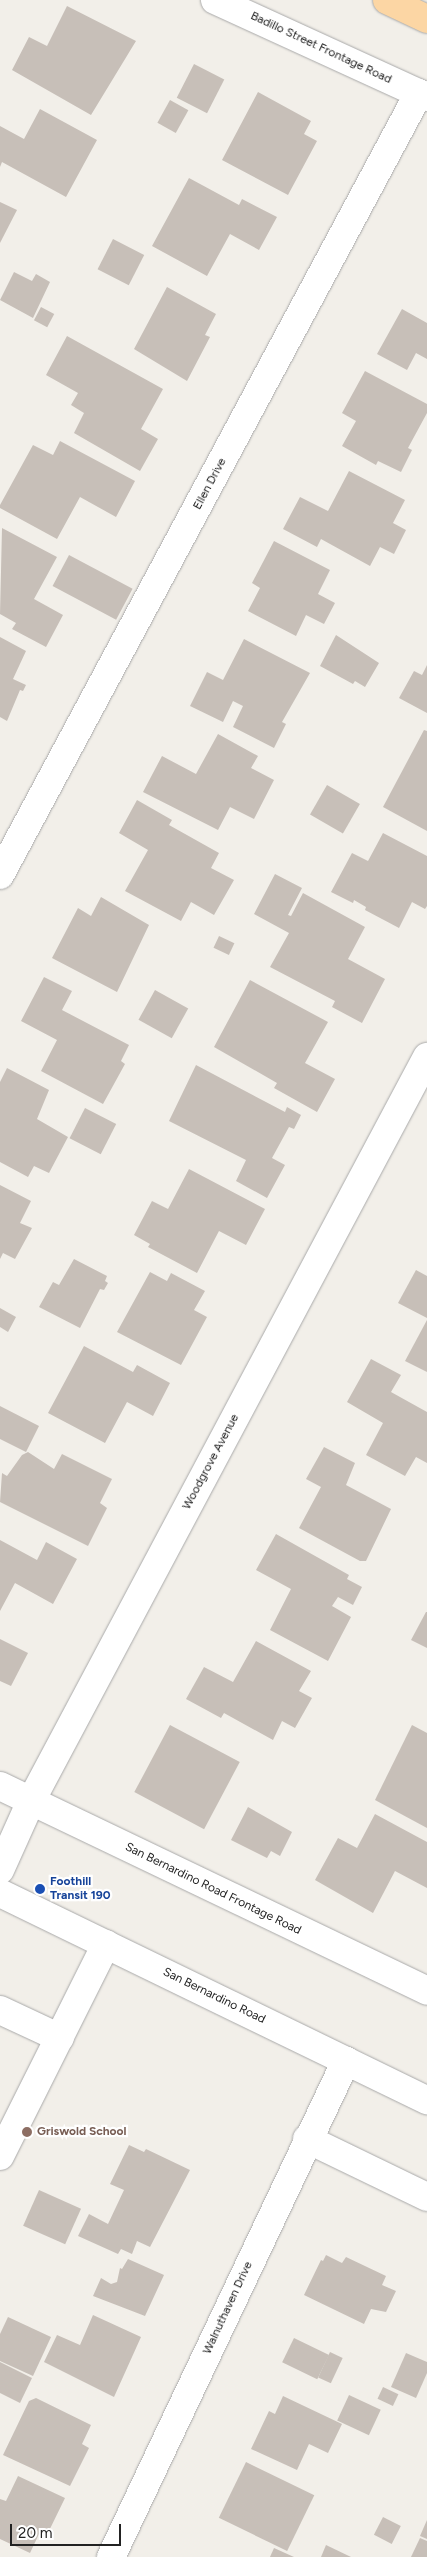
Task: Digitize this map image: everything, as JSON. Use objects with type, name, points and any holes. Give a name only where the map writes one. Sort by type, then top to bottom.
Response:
[{"type":"main road","points":[[387,0],[427,19]]},
{"type":"street","name":"Badillo Street Frontage Road","points":[[215,0],[423,95]]},
{"type":"street","name":"Ellen Drive","points":[[0,875],[423,95]]},
{"type":"street","name":"Woodgrove Avenue","points":[[0,1870],[31,1801],[427,1057]]},
{"type":"street","name":"San Bernardino Road Frontage Road","points":[[0,1786],[427,1991]]},
{"type":"street","name":"San Bernardino Road","points":[[0,1893],[427,2100]]},
{"type":"street","points":[[0,2156],[106,1944]]},
{"type":"street","points":[[0,2010],[60,2038]]},
{"type":"street","name":"Walnuthaven Drive","points":[[111,2557],[307,2139],[346,2061]]},
{"type":"street","points":[[307,2139],[427,2197]]},
{"type":"building","points":[[67,6],[136,41],[91,115],[12,70],[29,37],[47,46]]},
{"type":"building","points":[[194,64],[224,79],[207,113],[177,98]]},
{"type":"building","points":[[258,92],[311,121],[304,134],[317,141],[288,195],[222,160]]},
{"type":"building","points":[[170,100],[188,110],[176,133],[157,123]]},
{"type":"building","points":[[40,109],[97,140],[66,197],[2,162],[0,167],[0,126],[24,139]]},
{"type":"building","points":[[189,178],[239,205],[242,199],[277,217],[259,250],[230,234],[207,276],[152,246]]},
{"type":"building","points":[[0,202],[17,210],[0,243]]},
{"type":"building","points":[[113,239],[144,255],[129,285],[98,269]]},
{"type":"building","points":[[14,272],[32,281],[36,274],[50,282],[33,318],[0,300]]},
{"type":"building","points":[[167,287],[216,314],[205,335],[210,337],[187,381],[134,349]]},
{"type":"building","points":[[41,307],[54,314],[47,327],[34,320]]},
{"type":"building","points":[[402,309],[427,323],[427,359],[416,353],[407,370],[377,354]]},
{"type":"building","points":[[67,336],[163,389],[141,429],[158,439],[140,471],[74,433],[84,413],[71,405],[78,393],[46,375]]},
{"type":"building","points":[[365,371],[427,404],[427,413],[408,448],[412,450],[401,472],[378,461],[376,465],[342,446],[356,421],[342,413]]},
{"type":"building","points":[[60,441],[135,481],[116,517],[80,497],[57,539],[0,508],[0,505],[33,445],[53,455]]},
{"type":"building","points":[[349,471],[405,500],[393,523],[406,530],[394,554],[380,547],[370,566],[321,539],[317,547],[283,529],[300,497],[328,511]]},
{"type":"building","points":[[2,528],[57,557],[34,599],[63,615],[46,647],[12,629],[16,623],[0,614]]},
{"type":"building","points":[[274,541],[330,570],[318,594],[335,603],[324,624],[306,615],[296,636],[248,611],[260,588],[252,583]]},
{"type":"building","points":[[69,555],[133,589],[116,620],[53,586]]},
{"type":"building","points":[[336,635],[379,663],[365,687],[355,681],[353,684],[320,666]]},
{"type":"building","points":[[0,637],[26,651],[13,679],[26,685],[23,691],[20,690],[7,721],[0,717]]},
{"type":"building","points":[[244,639],[310,673],[282,722],[286,724],[274,748],[233,727],[243,706],[233,701],[223,722],[190,706],[207,672],[223,680]]},
{"type":"building","points":[[427,665],[427,713],[399,698],[414,671],[422,675]]},
{"type":"building","points":[[424,730],[427,731],[427,831],[383,807]]},
{"type":"building","points":[[218,734],[258,756],[251,768],[274,780],[254,819],[230,807],[218,830],[143,792],[162,756],[196,774]]},
{"type":"building","points":[[327,785],[360,804],[343,833],[310,814]]},
{"type":"building","points":[[137,800],[172,820],[169,825],[219,853],[211,868],[234,880],[214,915],[191,902],[181,921],[125,891],[148,850],[119,833]]},
{"type":"building","points":[[383,833],[427,856],[427,906],[425,909],[412,902],[399,928],[365,910],[366,907],[354,900],[353,903],[331,892],[352,853],[368,861]]},
{"type":"building","points":[[275,874],[302,888],[288,915],[291,916],[303,893],[365,927],[348,959],[385,979],[362,1023],[332,1007],[335,1001],[270,967],[289,933],[254,914]]},
{"type":"building","points":[[101,897],[149,925],[117,992],[52,958],[78,908],[91,916]]},
{"type":"building","points":[[219,936],[234,943],[229,955],[214,948]]},
{"type":"building","points":[[44,977],[72,991],[62,1010],[129,1045],[121,1061],[125,1064],[103,1104],[41,1071],[57,1040],[21,1021]]},
{"type":"building","points":[[250,980],[328,1022],[305,1063],[335,1079],[317,1112],[274,1088],[277,1083],[214,1047]]},
{"type":"building","points":[[155,990],[188,1008],[172,1038],[139,1020]]},
{"type":"building","points":[[196,1065],[285,1112],[287,1107],[301,1115],[294,1129],[289,1127],[272,1158],[285,1165],[267,1198],[236,1181],[246,1160],[169,1121]]},
{"type":"building","points":[[7,1068],[49,1090],[37,1119],[68,1137],[49,1173],[34,1166],[28,1177],[0,1162],[0,1082]]},
{"type":"building","points":[[85,1108],[116,1124],[101,1154],[70,1138]]},
{"type":"building","points":[[189,1169],[265,1209],[246,1245],[219,1231],[197,1273],[148,1247],[150,1244],[134,1235],[152,1201],[168,1209]]},
{"type":"building","points":[[0,1185],[31,1201],[20,1223],[32,1228],[15,1259],[3,1253],[0,1259]]},
{"type":"building","points":[[74,1259],[107,1276],[105,1281],[108,1283],[104,1290],[100,1289],[80,1328],[39,1307],[53,1282],[59,1285]]},
{"type":"building","points":[[416,1270],[427,1276],[427,1318],[398,1303]]},
{"type":"building","points":[[150,1272],[167,1281],[171,1273],[205,1291],[194,1310],[207,1317],[181,1365],[117,1332]]},
{"type":"building","points":[[0,1308],[16,1317],[8,1332],[0,1327]]},
{"type":"building","points":[[427,1320],[427,1372],[405,1361]]},
{"type":"building","points":[[84,1346],[133,1372],[137,1365],[170,1383],[153,1416],[127,1402],[105,1443],[48,1413]]},
{"type":"building","points":[[371,1359],[401,1375],[391,1392],[427,1412],[427,1463],[416,1457],[405,1476],[366,1455],[383,1423],[347,1402]]},
{"type":"building","points":[[0,1406],[39,1426],[26,1452],[0,1439]]},
{"type":"building","points":[[324,1447],[355,1463],[346,1485],[391,1509],[366,1561],[360,1561],[299,1528],[321,1487],[306,1479]]},
{"type":"building","points":[[28,1452],[54,1469],[62,1454],[112,1479],[100,1503],[107,1508],[88,1546],[0,1502],[2,1473],[7,1476],[22,1455]]},
{"type":"building","points":[[276,1534],[349,1575],[347,1579],[362,1587],[353,1605],[338,1597],[332,1606],[351,1617],[328,1661],[270,1630],[291,1589],[256,1570]]},
{"type":"building","points":[[0,1540],[37,1560],[46,1542],[77,1559],[53,1604],[15,1583],[0,1611]]},
{"type":"building","points":[[427,1612],[427,1648],[411,1640]]},
{"type":"building","points":[[0,1639],[28,1653],[11,1686],[0,1681]]},
{"type":"building","points":[[256,1641],[311,1671],[299,1691],[312,1698],[295,1728],[282,1721],[273,1740],[224,1713],[221,1718],[186,1699],[204,1667],[233,1682]]},
{"type":"building","points":[[170,1725],[240,1762],[204,1829],[134,1792]]},
{"type":"building","points":[[412,1725],[427,1733],[427,1828],[375,1800]]},
{"type":"building","points":[[248,1807],[292,1832],[280,1856],[271,1851],[267,1858],[231,1840]]},
{"type":"building","points":[[375,1814],[427,1842],[427,1888],[395,1871],[373,1913],[315,1880],[338,1838],[357,1848]]},
{"type":"building","points":[[129,2145],[144,2152],[146,2149],[190,2170],[150,2247],[137,2241],[132,2254],[121,2249],[118,2254],[78,2236],[89,2214],[108,2224],[124,2190],[110,2184]]},
{"type":"building","points":[[39,2190],[81,2209],[65,2244],[23,2226]]},
{"type":"building","points":[[326,2255],[342,2263],[346,2257],[386,2276],[382,2285],[396,2291],[386,2312],[371,2309],[364,2324],[304,2295],[321,2260],[323,2261]]},
{"type":"building","points":[[128,2259],[164,2275],[145,2316],[93,2296],[101,2278],[111,2284],[117,2282],[120,2268],[122,2269]]},
{"type":"building","points":[[93,2315],[141,2337],[114,2397],[44,2362],[57,2335],[80,2345]]},
{"type":"building","points":[[8,2317],[51,2337],[33,2376],[0,2361],[0,2334]]},
{"type":"building","points":[[294,2338],[329,2355],[317,2379],[282,2362]]},
{"type":"building","points":[[330,2352],[343,2358],[331,2383],[318,2377]]},
{"type":"building","points":[[406,2353],[427,2362],[427,2373],[416,2398],[391,2387]]},
{"type":"building","points":[[0,2362],[32,2378],[20,2403],[0,2393]]},
{"type":"building","points":[[383,2387],[398,2394],[393,2406],[378,2399]]},
{"type":"building","points":[[349,2395],[381,2410],[369,2435],[337,2420]]},
{"type":"building","points":[[283,2396],[342,2424],[328,2453],[309,2444],[297,2470],[251,2449],[269,2411],[275,2414]]},
{"type":"building","points":[[36,2398],[91,2425],[82,2444],[89,2448],[70,2486],[3,2455],[29,2401]]},
{"type":"building","points":[[246,2462],[314,2495],[287,2551],[219,2518]]},
{"type":"building","points":[[18,2476],[65,2498],[46,2537],[39,2534],[30,2553],[0,2539],[0,2499],[6,2501]]},
{"type":"building","points":[[383,2517],[401,2526],[392,2544],[374,2535]]},
{"type":"building","points":[[427,2520],[427,2539],[420,2536]]},
{"type":"building","points":[[420,2538],[427,2541],[427,2557],[411,2557]]},
{"type":"building","points":[[326,2545],[351,2557],[321,2557]]},
{"type":"building","points":[[274,2548],[294,2557],[270,2557]]},
{"type":"place","name":"Foothill Transit 190","points":[[40,1889]]},
{"type":"place","name":"Griswold School","points":[[27,2132]]}]
